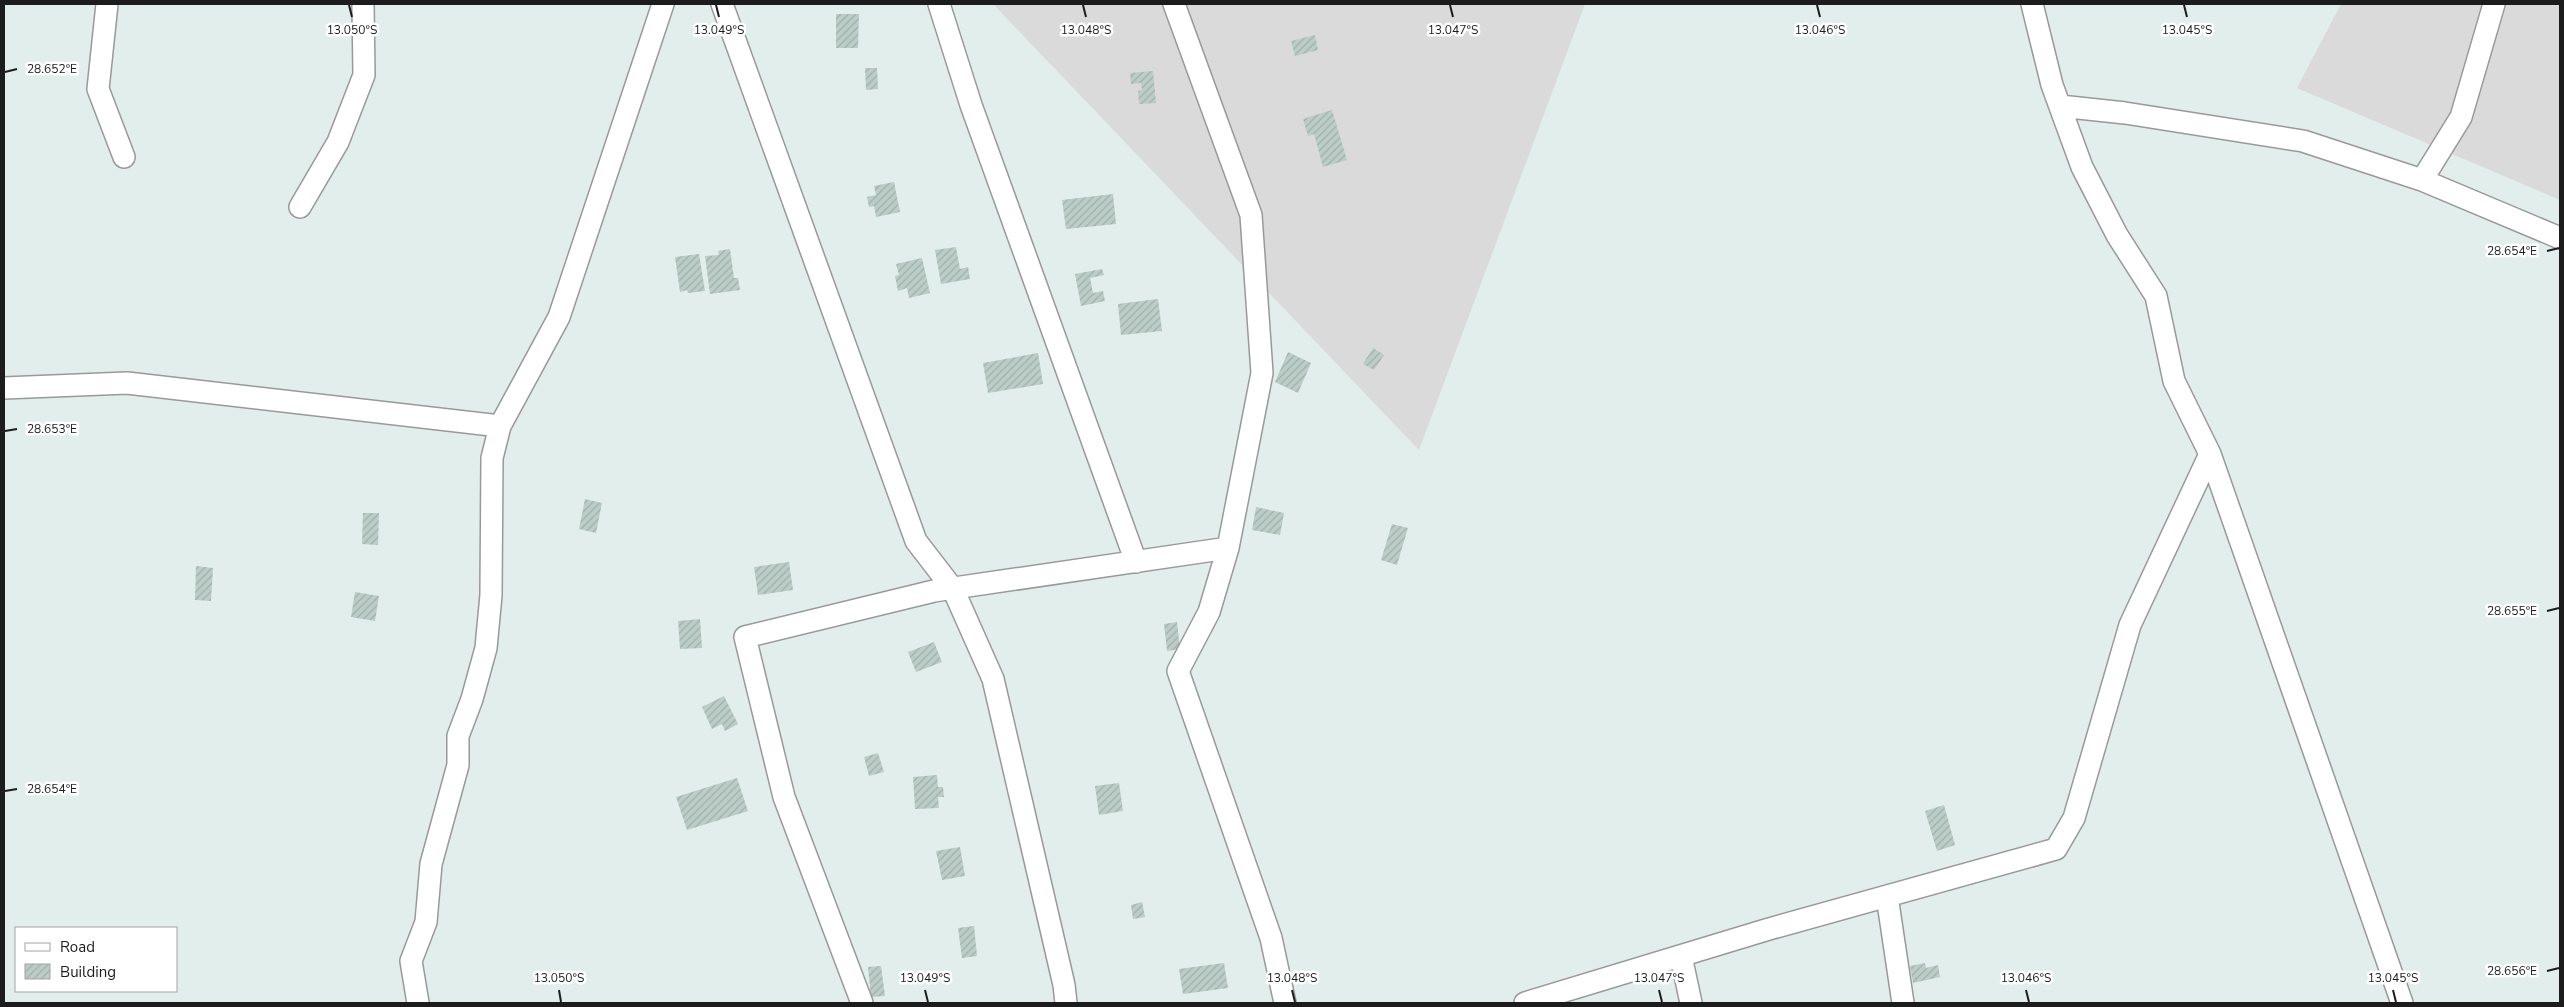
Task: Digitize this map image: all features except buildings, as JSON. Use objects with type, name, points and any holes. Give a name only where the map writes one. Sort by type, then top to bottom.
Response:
[{"type":"street","points":[[107,4],[98,89],[124,157]]},
{"type":"street","points":[[300,207],[338,142],[364,75],[363,4]]},
{"type":"street","points":[[418,1003],[411,961],[426,922],[431,864],[458,765],[458,736],[472,700],[486,648],[491,595],[492,458],[500,426],[559,317],[663,4]]},
{"type":"street","points":[[722,4],[916,541],[953,589],[993,679],[1064,985],[1066,1003]]},
{"type":"street","points":[[939,4],[971,105],[1136,562]]},
{"type":"street","points":[[1174,4],[1251,215],[1262,373],[1228,548],[1209,612],[1178,671],[1271,938],[1285,1003]]},
{"type":"street","points":[[2032,4],[2060,106],[2082,167],[2117,235],[2156,296],[2174,381],[2210,454],[2402,1003]]},
{"type":"street","points":[[2422,180],[2461,117],[2494,4]]},
{"type":"street","points":[[2060,106],[2124,113],[2303,141],[2422,180],[2560,238]]},
{"type":"street","points":[[4,388],[127,383],[500,426]]},
{"type":"street","points":[[1525,1003],[1680,956],[2056,849],[2074,818],[2130,625],[2210,454]]},
{"type":"street","points":[[862,1003],[784,797],[744,637],[953,589],[1228,548]]},
{"type":"street","points":[[1887,896],[1903,1003]]},
{"type":"street","points":[[1680,956],[1691,1003]]},
{"type":"shaded area","points":[[993,4],[1585,4],[1419,450]]},
{"type":"shaded area","points":[[2341,4],[2560,4],[2560,200],[2297,88]]}]
